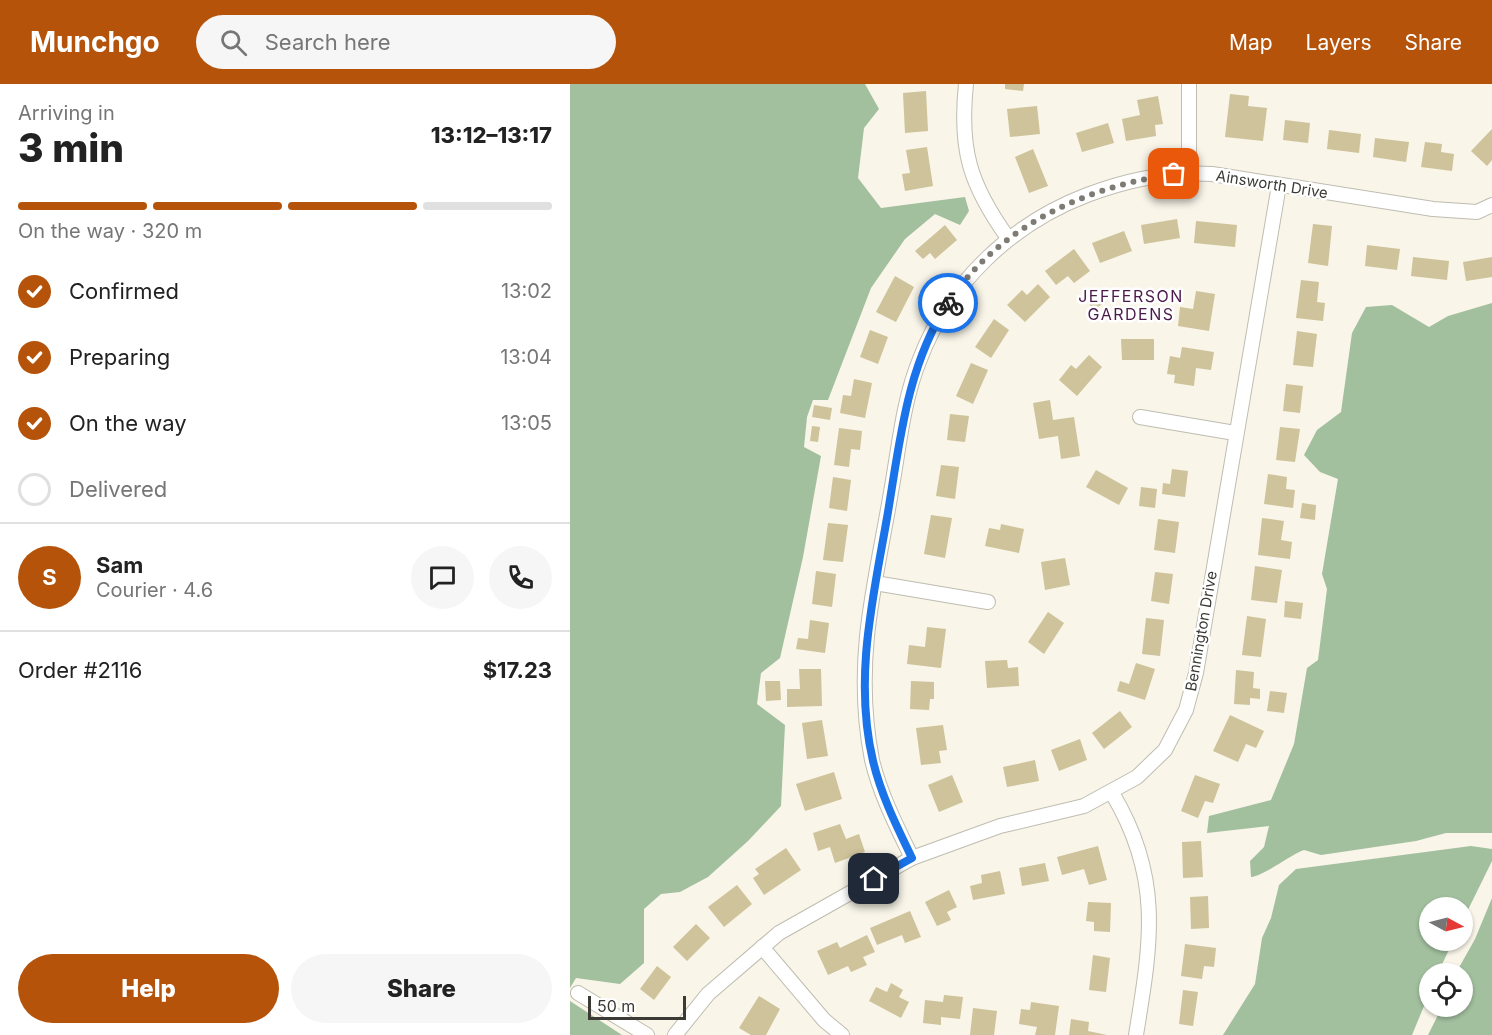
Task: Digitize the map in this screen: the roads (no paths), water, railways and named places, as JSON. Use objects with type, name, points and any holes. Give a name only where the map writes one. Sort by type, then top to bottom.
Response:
[{"type":"street","points":[[966,84],[962,119],[970,172],[991,215],[1008,238]]},
{"type":"street","points":[[1189,84],[1189,172]]},
{"type":"street","name":"Ainsworth Drive","points":[[912,858],[890,811],[873,760],[864,674],[870,605],[907,400],[919,360],[936,322],[958,288],[1008,238],[1069,202],[1111,186],[1189,172],[1433,209],[1477,212],[1492,205]]},
{"type":"street","name":"Bennington Drive","points":[[675,1035],[708,994],[779,933],[912,858],[1000,826],[1084,806],[1112,793],[1137,777],[1165,750],[1186,710],[1196,673],[1279,184]]},
{"type":"street","points":[[1140,417],[1235,433]]},
{"type":"street","points":[[875,583],[988,602]]},
{"type":"street","points":[[1112,793],[1129,820],[1149,897],[1151,935],[1136,1035]]},
{"type":"street","points":[[762,947],[824,1020],[842,1035]]},
{"type":"street","points":[[578,993],[647,1035]]},
{"type":"district","name":"JEFFERSON GARDENS","points":[[1131,305]]}]
